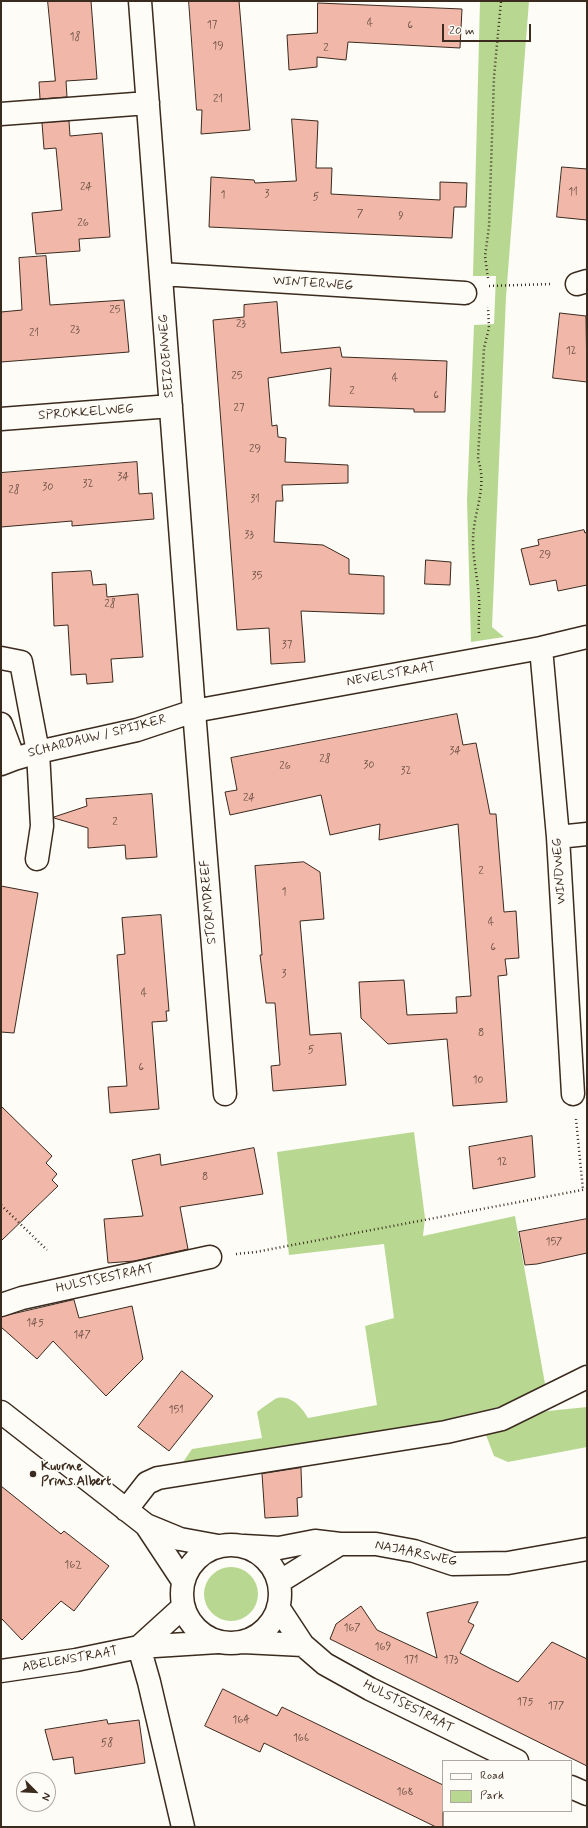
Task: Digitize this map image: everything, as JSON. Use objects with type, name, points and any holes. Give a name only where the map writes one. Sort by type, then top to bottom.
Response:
[{"type":"street","name":"SEIZOENWEG","points":[[140,1],[194,711]]},
{"type":"street","points":[[1,114],[148,103]]},
{"type":"street","name":"WINTERWEG","points":[[161,274],[465,293]]},
{"type":"street","name":"SPROKKELWEG","points":[[1,419],[171,406]]},
{"type":"street","name":"NEVELSTRAAT","points":[[194,711],[541,648],[587,637]]},
{"type":"street","name":"WINDWEG","points":[[541,648],[558,836],[573,1094]]},
{"type":"street","points":[[1,658],[21,662],[38,752],[42,826],[38,859]]},
{"type":"street","name":"SCHARDAUW / SPIJKER","points":[[7,761],[38,752],[137,730],[194,711]]},
{"type":"street","name":"STORMDREEF","points":[[194,711],[225,1094]]},
{"type":"street","points":[[1,724],[7,761]]},
{"type":"street","points":[[558,836],[587,834]]},
{"type":"street","name":"HULSTSESTRAAT","points":[[1,1305],[22,1298],[210,1257]]},
{"type":"street","points":[[126,1510],[147,1483],[158,1478],[446,1432],[502,1419],[587,1377]]},
{"type":"street","points":[[1,1412],[146,1526],[183,1581]]},
{"type":"street","points":[[146,1526],[180,1539],[218,1546]]},
{"type":"street","name":"NAJAARSWEG","points":[[244,1546],[279,1548],[315,1541],[340,1544],[376,1544],[414,1551],[453,1564],[508,1563],[587,1549]]},
{"type":"street","points":[[243,1642],[255,1637],[265,1629],[273,1619],[280,1599],[279,1582],[274,1570],[266,1559],[256,1551],[244,1546],[231,1544],[218,1546],[206,1551],[196,1559],[188,1569],[183,1581],[181,1594],[183,1607],[188,1619],[196,1629],[206,1637],[218,1642],[230,1644],[243,1642],[303,1645]]},
{"type":"street","points":[[279,1582],[340,1544]]},
{"type":"street","name":"ABELENSTRAAT","points":[[138,1647],[183,1607]]},
{"type":"street","name":"HULSTSESTRAAT","points":[[278,1607],[303,1645],[325,1664],[370,1689],[515,1760]]},
{"type":"street","name":"ABELENSTRAAT","points":[[1,1671],[76,1660],[138,1647],[218,1642]]},
{"type":"street","points":[[138,1647],[148,1682],[182,1827]]},
{"type":"street","points":[[572,1787],[587,1794]]},
{"type":"path","points":[[488,292],[489,286],[485,256],[489,228],[494,77],[501,1]]},
{"type":"path","points":[[465,293],[489,286],[582,282]]},
{"type":"path","points":[[482,658],[479,630],[479,601],[473,541],[474,520],[482,490],[482,470],[478,459],[484,348],[489,328],[488,304]]},
{"type":"path","points":[[573,1094],[583,1190]]},
{"type":"path","points":[[210,1257],[256,1252],[587,1189]]},
{"type":"path","points":[[1,1205],[47,1250]]},
{"type":"green space","points":[[480,1],[529,1],[506,297],[492,627],[504,637],[471,642],[467,500],[474,325],[494,324],[496,276],[473,276]]},
{"type":"green space","points":[[414,1132],[425,1218],[423,1236],[515,1216],[547,1395],[411,1428],[181,1465],[192,1449],[262,1438],[257,1412],[275,1399],[290,1399],[299,1406],[308,1418],[377,1405],[365,1326],[394,1318],[384,1244],[289,1255],[277,1152]]},
{"type":"green space","points":[[587,1407],[587,1447],[508,1462],[494,1456],[483,1427],[548,1411]]},
{"type":"green space","points":[[231,1567],[241,1569],[250,1575],[256,1584],[258,1594],[256,1604],[250,1613],[241,1619],[231,1621],[221,1619],[212,1613],[206,1604],[204,1594],[206,1584],[212,1575],[221,1569]]},
{"type":"building","points":[[48,1],[91,1],[97,79],[66,81],[67,97],[40,99],[39,82],[55,81]]},
{"type":"building","points":[[189,1],[239,1],[250,130],[201,134],[202,110],[197,110]]},
{"type":"building","points":[[318,3],[462,9],[460,48],[348,42],[346,60],[317,57],[317,67],[289,70],[287,35],[317,33]]},
{"type":"building","points":[[292,119],[318,121],[316,168],[332,168],[331,194],[440,200],[440,182],[467,183],[466,207],[454,207],[452,238],[209,227],[211,177],[254,180],[255,183],[296,181]]},
{"type":"building","points":[[69,121],[70,136],[102,133],[110,237],[79,239],[80,251],[36,254],[32,213],[62,210],[56,148],[44,149],[42,123]]},
{"type":"building","points":[[562,167],[587,169],[587,220],[557,217]]},
{"type":"building","points":[[46,256],[50,305],[124,300],[129,352],[1,362],[1,312],[22,310],[19,258]]},
{"type":"building","points":[[277,302],[281,353],[340,347],[342,357],[447,361],[445,412],[414,412],[414,409],[329,406],[331,368],[268,378],[272,426],[277,425],[278,437],[286,438],[285,462],[348,465],[348,483],[282,485],[283,501],[276,501],[274,542],[323,545],[349,559],[349,574],[384,576],[384,614],[301,611],[305,662],[271,664],[269,628],[237,630],[213,320],[244,317],[244,305]]},
{"type":"building","points":[[560,313],[586,316],[587,382],[553,378]]},
{"type":"building","points":[[137,462],[139,494],[152,493],[154,519],[72,526],[72,521],[1,527],[1,473]]},
{"type":"building","points":[[584,530],[585,533],[587,532],[587,585],[558,591],[556,580],[530,585],[521,549],[539,545],[538,540]]},
{"type":"building","points":[[426,560],[451,562],[450,585],[425,584]]},
{"type":"building","points":[[91,571],[93,585],[106,584],[107,597],[138,594],[143,657],[111,659],[113,682],[87,684],[86,674],[71,675],[68,625],[54,626],[52,573]]},
{"type":"building","points":[[457,714],[463,745],[476,743],[490,814],[496,814],[504,912],[516,911],[519,958],[505,959],[507,975],[498,976],[507,1102],[453,1106],[447,1039],[388,1044],[361,1018],[359,982],[404,980],[407,1015],[457,1013],[456,997],[471,996],[458,824],[379,840],[380,824],[330,835],[321,795],[230,815],[225,792],[237,790],[231,758]]},
{"type":"building","points":[[152,794],[157,857],[126,859],[125,845],[88,848],[88,828],[54,818],[87,806],[86,799]]},
{"type":"building","points":[[304,862],[320,872],[324,919],[300,921],[310,1035],[341,1033],[346,1085],[273,1091],[271,1066],[280,1065],[275,1003],[266,1003],[260,955],[262,955],[255,866]]},
{"type":"building","points":[[1,886],[38,893],[14,1033],[1,1032]]},
{"type":"building","points":[[161,915],[169,1011],[166,1011],[167,1021],[152,1022],[159,1109],[110,1113],[108,1087],[127,1086],[117,955],[125,954],[122,918]]},
{"type":"building","points":[[1,1106],[52,1156],[46,1163],[57,1174],[52,1180],[58,1186],[1,1241]]},
{"type":"building","points":[[532,1136],[535,1177],[473,1189],[469,1147]]},
{"type":"building","points":[[254,1148],[263,1194],[180,1207],[188,1249],[134,1261],[108,1263],[104,1219],[143,1216],[132,1160],[160,1154],[161,1165]]},
{"type":"building","points":[[587,1219],[587,1253],[537,1264],[525,1265],[519,1232]]},
{"type":"building","points":[[74,1300],[79,1318],[132,1306],[143,1359],[106,1396],[53,1341],[37,1359],[1,1327],[1,1317]]},
{"type":"building","points":[[182,1371],[213,1396],[169,1451],[138,1427]]},
{"type":"building","points":[[301,1468],[302,1497],[297,1498],[298,1516],[265,1518],[262,1474]]},
{"type":"building","points":[[1,1486],[61,1534],[64,1531],[109,1566],[74,1611],[61,1601],[22,1640],[1,1618]]},
{"type":"building","points":[[478,1602],[468,1622],[474,1625],[460,1653],[518,1682],[552,1642],[587,1659],[587,1766],[330,1639],[336,1624],[361,1606],[377,1630],[437,1658],[427,1613]]},
{"type":"building","points":[[223,1689],[277,1716],[282,1707],[442,1785],[443,1827],[436,1827],[264,1743],[260,1752],[205,1726]]},
{"type":"building","points":[[107,1720],[108,1724],[139,1720],[145,1763],[75,1774],[73,1757],[53,1760],[45,1730]]},
{"type":"place","name":"Kuurne Prins Albert","points":[[33,1474]]}]
